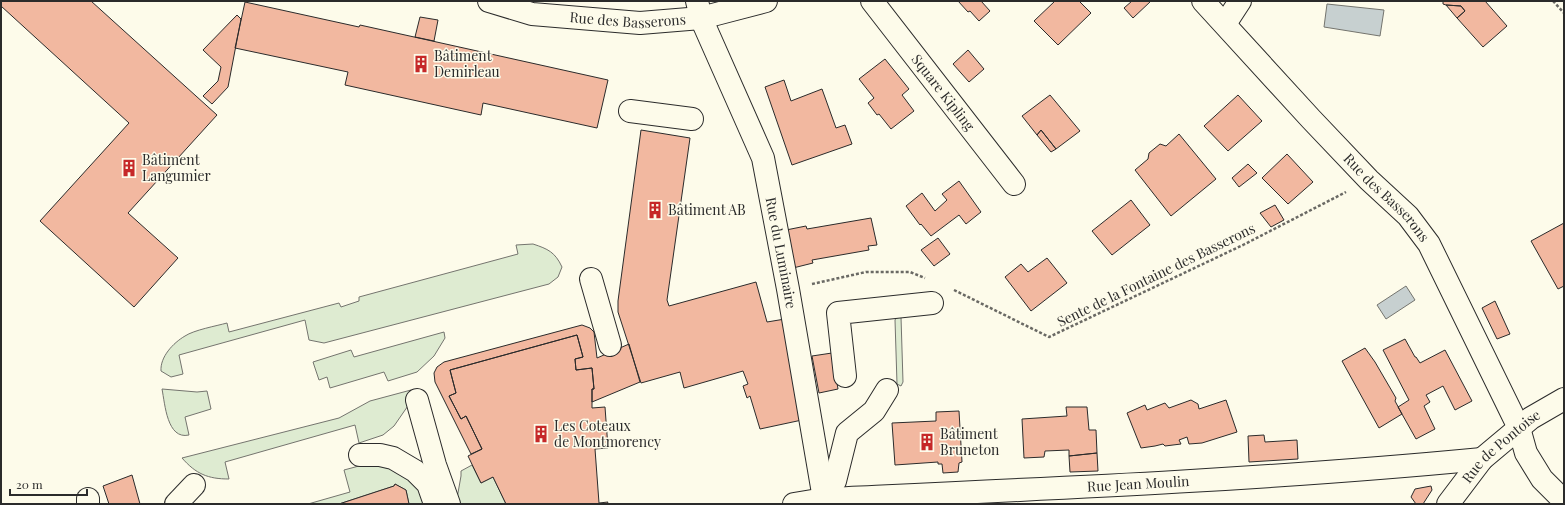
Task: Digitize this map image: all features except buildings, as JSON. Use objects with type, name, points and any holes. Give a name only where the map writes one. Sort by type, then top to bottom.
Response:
[{"type":"street","name":"Rue des Basserons","points":[[489,1],[532,14],[640,23],[699,9],[766,1]]},
{"type":"street","name":"Square Kipling","points":[[872,1],[1014,184]]},
{"type":"street","name":"Rue des Basserons","points":[[1203,1],[1311,120],[1369,180],[1408,216],[1429,244],[1519,428],[1526,453],[1542,479],[1564,501]]},
{"type":"street","points":[[1224,24],[1240,1]]},
{"type":"street","name":"Rue du Luminaire","points":[[699,9],[763,158],[788,289],[824,499]]},
{"type":"street","points":[[630,111],[692,119]]},
{"type":"street","points":[[591,279],[610,345]]},
{"type":"street","points":[[845,376],[838,313],[932,303]]},
{"type":"street","points":[[824,499],[835,481],[847,434],[874,411],[887,390]]},
{"type":"street","name":"Rue de Pontoise","points":[[1448,504],[1482,459],[1531,418],[1564,399]]},
{"type":"street","points":[[417,400],[435,465],[449,504]]},
{"type":"street","points":[[360,455],[380,455],[393,458],[415,471],[428,484],[435,504]]},
{"type":"street","name":"Rue Jean Moulin","points":[[794,504],[824,499],[1083,488],[1423,465],[1482,459]]},
{"type":"street","points":[[1423,465],[1435,469],[1446,477],[1446,489],[1442,504]]},
{"type":"street","points":[[176,504],[194,485]]},
{"type":"path","points":[[1553,1],[1564,13]]},
{"type":"path","name":"Sente de la Fontaine des Basserons","points":[[953,290],[1049,337],[1243,245],[1369,180]]},
{"type":"path","points":[[788,289],[866,272],[910,272],[931,281]]},
{"type":"green space","points":[[533,244],[554,254],[562,267],[558,277],[549,284],[324,343],[309,340],[305,320],[179,355],[183,374],[171,377],[161,371],[161,366],[165,356],[172,346],[189,334],[205,328],[227,323],[229,332],[339,303],[341,307],[359,301],[359,297],[518,254],[516,245]]},
{"type":"green space","points":[[901,317],[903,382],[901,386],[897,384],[895,320],[896,318]]},
{"type":"green space","points":[[444,332],[445,338],[434,356],[417,372],[388,381],[384,372],[330,388],[327,377],[319,380],[313,362],[351,350],[354,357]]},
{"type":"green space","points":[[162,389],[197,392],[207,391],[211,409],[185,417],[189,435],[182,435],[176,432],[172,427],[168,420]]},
{"type":"green space","points":[[411,390],[412,400],[394,426],[383,435],[359,443],[355,425],[225,462],[229,479],[209,477],[197,472],[182,458],[339,418],[370,401]]},
{"type":"green space","points":[[370,463],[411,475],[428,504],[409,504],[406,490],[395,484],[394,486],[339,504],[308,504],[350,492],[344,470]]},
{"type":"green space","points":[[472,465],[481,483],[493,477],[506,504],[456,504],[461,471]]},
{"type":"shaded area","points":[[1327,4],[1384,10],[1380,36],[1324,27]]},
{"type":"shaded area","points":[[1406,286],[1415,300],[1386,319],[1377,305]]},
{"type":"place","name":"Bâtiment Demirleau","points":[[421,64]]},
{"type":"place","name":"Bâtiment Langumier","points":[[129,168]]},
{"type":"place","name":"Bâtiment AB","points":[[655,210]]},
{"type":"place","name":"Les Coteaux de Montmorency","points":[[541,434]]},
{"type":"place","name":"Bâtiment Bruneton","points":[[927,442]]}]
